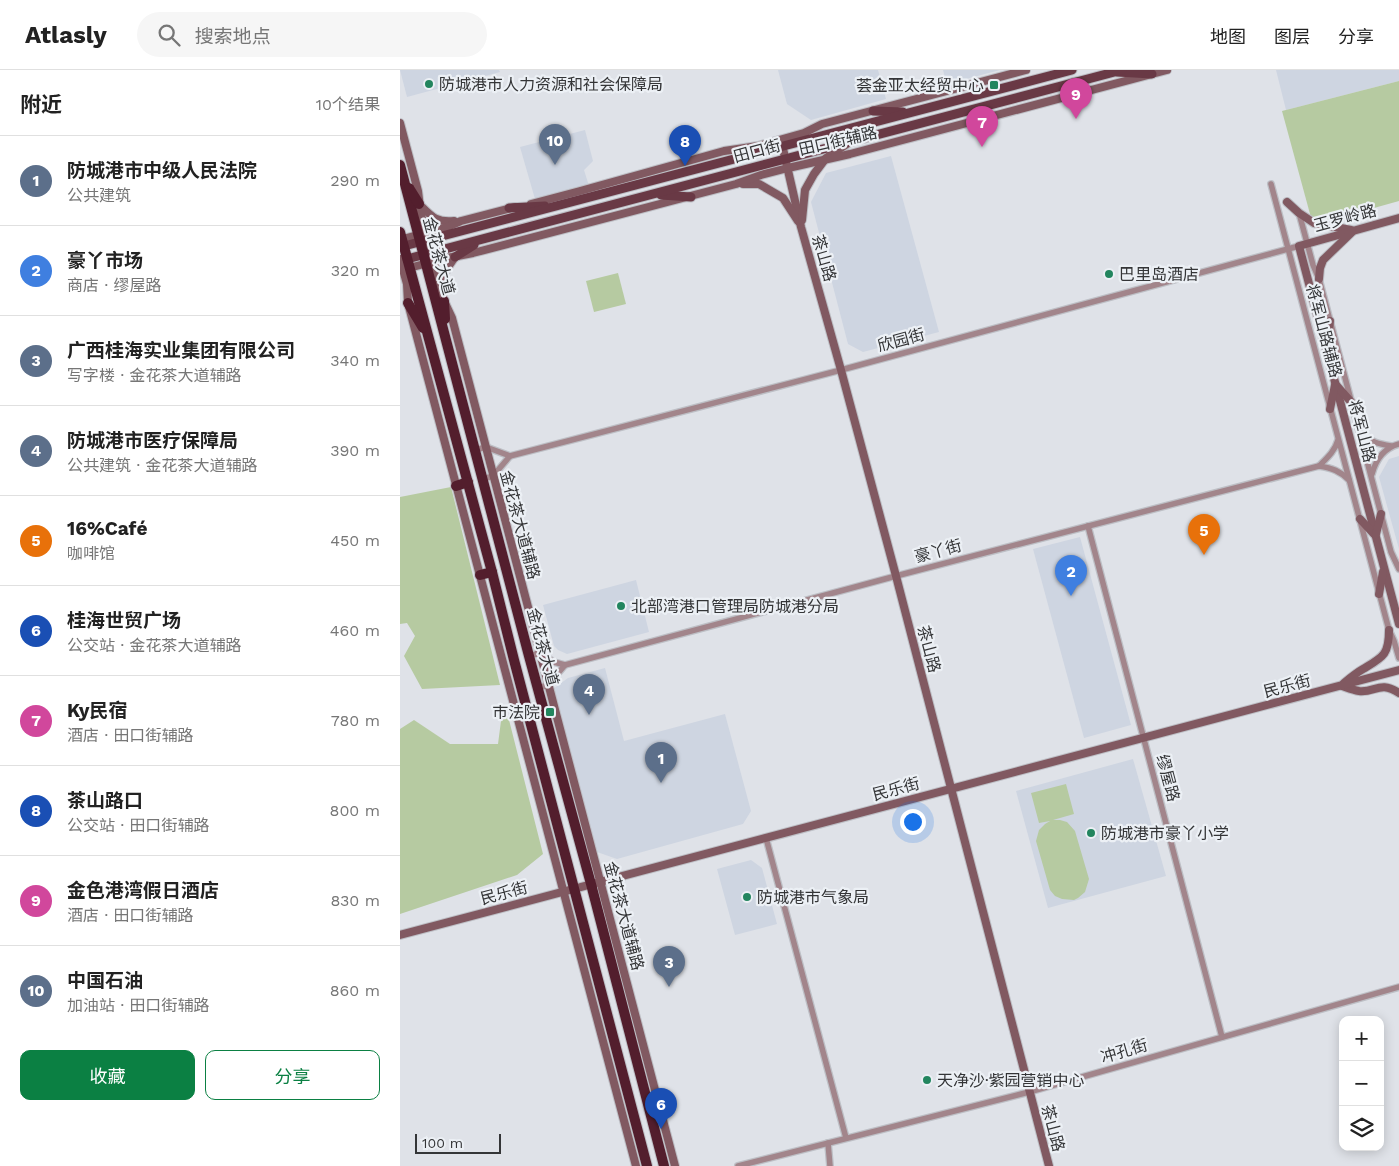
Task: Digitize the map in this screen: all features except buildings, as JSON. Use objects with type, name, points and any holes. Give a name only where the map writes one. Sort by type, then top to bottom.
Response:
[{"type":"highway","name":"金花茶大道","points":[[400,165],[423,237],[446,340],[481,449],[529,656],[596,883],[664,1166]]},
{"type":"highway","points":[[404,181],[419,204]]},
{"type":"highway","name":"金花茶大道","points":[[401,241],[403,264],[429,340],[468,482],[648,1166]]},
{"type":"highway","points":[[444,301],[446,340]]},
{"type":"highway","points":[[408,303],[429,340]]},
{"type":"highway","points":[[456,486],[468,482]]},
{"type":"highway","points":[[480,575],[492,572]]},
{"type":"main road","name":"田口街","points":[[401,241],[565,204],[782,143],[914,112],[1058,72],[1072,70]]},
{"type":"main road","name":"田口街","points":[[403,264],[428,258],[485,239],[650,195],[787,163],[851,142],[1118,71],[1152,74]]},
{"type":"main road","points":[[873,111],[914,112]]},
{"type":"main road","points":[[650,195],[691,197]]},
{"type":"main road","points":[[509,208],[565,204]]},
{"type":"main road","points":[[455,256],[485,239]]},
{"type":"street","name":"田口街辅路","points":[[423,237],[460,220],[572,194],[724,151],[782,143],[822,124],[1026,70]]},
{"type":"street","name":"田口街辅路","points":[[428,258],[473,253],[691,197],[736,184],[787,163],[850,154],[1167,70]]},
{"type":"street","points":[[400,123],[418,191],[423,237]]},
{"type":"street","points":[[801,227],[805,190],[814,174],[826,158],[851,142]]},
{"type":"street","name":"茶山路","points":[[782,143],[801,227],[896,576],[1029,1092],[1050,1166]]},
{"type":"street","points":[[736,184],[760,184],[783,198],[801,227]]},
{"type":"street","name":"将军山路辅路","points":[[1271,184],[1389,630],[1399,658]]},
{"type":"street","points":[[1287,202],[1314,223],[1353,230]]},
{"type":"street","points":[[419,204],[434,218],[446,222],[460,220]]},
{"type":"street","name":"将军山路辅路","points":[[1300,213],[1391,552],[1399,569]]},
{"type":"street","name":"玉罗岭路","points":[[1299,246],[1399,218]]},
{"type":"street","points":[[1319,279],[1323,260],[1353,230]]},
{"type":"street","name":"欣园街","points":[[510,456],[841,370],[1299,246]]},
{"type":"street","name":"将军山路","points":[[1299,246],[1399,624]]},
{"type":"street","points":[[444,301],[442,279],[445,270],[455,256]]},
{"type":"street","points":[[428,258],[452,318],[481,449],[510,456]]},
{"type":"street","points":[[403,264],[408,303],[636,1166]]},
{"type":"street","points":[[400,292],[408,303]]},
{"type":"street","points":[[1326,349],[1330,321]]},
{"type":"street","points":[[1330,409],[1335,384]]},
{"type":"street","points":[[1335,384],[1352,403]]},
{"type":"street","points":[[1360,433],[1367,439],[1375,442],[1391,446],[1399,444]]},
{"type":"street","points":[[1319,466],[1331,454],[1338,438]]},
{"type":"street","points":[[1371,476],[1374,464],[1378,458],[1391,446]]},
{"type":"street","points":[[488,477],[510,456]]},
{"type":"street","points":[[1319,466],[1334,469],[1342,473],[1349,480]]},
{"type":"street","name":"豪丫街","points":[[565,666],[896,576],[1319,466]]},
{"type":"street","name":"金花茶大道辅路","points":[[488,477],[540,653],[596,883],[675,1166]]},
{"type":"street","points":[[1376,536],[1381,514]]},
{"type":"street","points":[[1360,519],[1376,536]]},
{"type":"street","name":"缪屋路","points":[[1088,526],[1222,1037]]},
{"type":"street","points":[[1380,594],[1384,568]]},
{"type":"street","points":[[1340,686],[1361,670],[1380,660],[1386,651],[1389,641],[1389,630]]},
{"type":"street","points":[[529,656],[540,653],[554,662],[565,666],[548,685],[538,688]]},
{"type":"street","name":"民乐街","points":[[400,935],[1399,670]]},
{"type":"street","points":[[1340,686],[1360,692],[1382,687],[1393,689],[1399,693]]},
{"type":"street","points":[[511,694],[523,691]]},
{"type":"street","points":[[766,838],[846,1138]]},
{"type":"street","name":"冲孔街","points":[[738,1166],[1029,1092],[1399,987]]},
{"type":"street","points":[[828,1143],[830,1166]]},
{"type":"shaded area","name":"防城港市人力资源和社会保障局","points":[[400,70],[499,70],[500,72],[407,97]]},
{"type":"shaded area","points":[[778,70],[878,70],[886,99],[811,120],[787,104]]},
{"type":"shaded area","name":"荟金亚太经贸中心","points":[[943,70],[1000,70],[947,84]]},
{"type":"shaded area","points":[[1276,70],[1399,70],[1399,81],[1286,110]]},
{"type":"shaded area","points":[[585,130],[593,161],[584,170],[589,186],[535,199],[520,147]]},
{"type":"shaded area","points":[[891,156],[939,332],[863,352],[848,344],[811,202],[826,173]]},
{"type":"shaded area","points":[[1399,456],[1399,549],[1379,477],[1389,459]]},
{"type":"shaded area","points":[[1080,537],[1131,725],[1084,738],[1033,549]]},
{"type":"shaded area","points":[[636,580],[649,632],[567,654],[554,646],[543,605]]},
{"type":"shaded area","points":[[605,668],[624,741],[725,714],[751,811],[743,824],[617,859],[597,852],[553,689],[568,678]]},
{"type":"shaded area","name":"防城港市豪丫小学","points":[[1133,759],[1166,876],[1048,908],[1016,791]]},
{"type":"shaded area","name":"防城港市气象局","points":[[751,860],[762,868],[777,924],[735,935],[717,869]]},
{"type":"green space","points":[[1399,81],[1399,201],[1313,225],[1282,111]]},
{"type":"green space","points":[[618,273],[626,304],[594,312],[586,281]]},
{"type":"green space","points":[[451,487],[500,685],[422,689],[404,656],[415,636],[407,623],[400,624],[400,497]]},
{"type":"green space","points":[[508,716],[543,854],[517,875],[400,914],[400,729],[414,720],[450,744],[498,744],[501,721]]},
{"type":"green space","points":[[1066,784],[1074,814],[1053,820],[1067,822],[1075,831],[1089,879],[1085,892],[1074,900],[1062,899],[1055,896],[1050,890],[1036,841],[1039,830],[1050,821],[1039,823],[1031,793]]},
{"type":"place","name":"防城港市人力资源和社会保障局","points":[[429,84]]},
{"type":"place","name":"荟金亚太经贸中心","points":[[994,85]]},
{"type":"place","name":"金色港湾假日酒店","points":[[1076,119]]},
{"type":"place","name":"Ky民宿","points":[[982,147]]},
{"type":"place","name":"中国石油","points":[[555,165]]},
{"type":"place","name":"茶山路口","points":[[685,166]]},
{"type":"place","name":"巴里岛酒店","points":[[1109,274]]},
{"type":"place","name":"16%Café","points":[[1204,555]]},
{"type":"place","name":"豪丫市场","points":[[1071,596]]},
{"type":"place","name":"北部湾港口管理局防城港分局","points":[[621,606]]},
{"type":"place","name":"巿法院","points":[[550,712]]},
{"type":"place","name":"防城港市医疗保障局","points":[[589,715]]},
{"type":"place","name":"防城港市中级人民法院","points":[[661,783]]},
{"type":"place","name":"防城港市豪丫小学","points":[[1091,833]]},
{"type":"place","name":"防城港市气象局","points":[[747,897]]},
{"type":"place","name":"广西桂海实业集团有限公司","points":[[669,987]]},
{"type":"place","name":"天净沙·紫园营销中心","points":[[927,1080]]},
{"type":"place","name":"桂海世贸广场","points":[[661,1129]]}]
